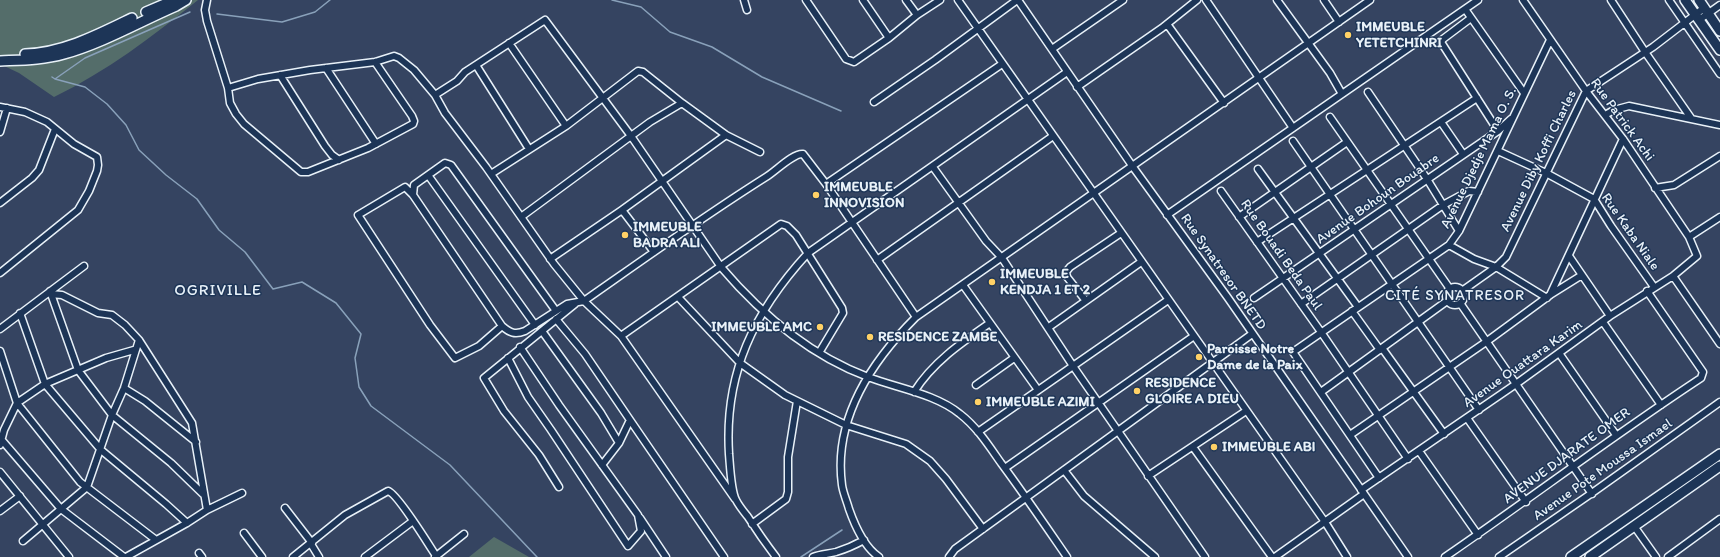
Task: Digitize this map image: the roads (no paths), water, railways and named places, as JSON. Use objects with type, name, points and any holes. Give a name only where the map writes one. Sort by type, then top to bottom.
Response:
[{"type":"street","points":[[0,55],[33,54],[61,48],[89,38],[174,0]]},
{"type":"street","points":[[0,61],[40,59],[63,54],[91,44],[176,6],[186,0]]},
{"type":"street","points":[[207,0],[205,10],[207,21],[228,88],[227,90],[230,103],[239,119],[297,170],[308,172],[339,160],[376,144],[413,124],[414,121],[375,62]]},
{"type":"street","points":[[744,0],[747,10]]},
{"type":"street","points":[[806,0],[846,59],[850,61],[857,61],[889,38],[917,15],[940,0]]},
{"type":"street","points":[[863,0],[889,38]]},
{"type":"street","points":[[906,0],[917,15]]},
{"type":"street","points":[[958,0],[1325,522],[1347,557]]},
{"type":"street","points":[[874,102],[1018,0]]},
{"type":"street","name":"Rue Synatresor BNETD","points":[[1018,0],[1133,167],[1408,557]]},
{"type":"street","points":[[1052,49],[1123,0]]},
{"type":"street","points":[[1077,87],[1167,24],[1197,0]]},
{"type":"street","points":[[1206,0],[1293,128]]},
{"type":"street","points":[[1277,0],[1330,73],[1342,94]]},
{"type":"street","points":[[879,557],[864,540],[851,515],[842,486],[841,451],[846,425],[867,376],[891,343],[916,317],[1133,167],[1370,0]]},
{"type":"street","points":[[1167,215],[1478,0]]},
{"type":"street","name":"Rue Patrick Achi","points":[[1523,0],[1586,91],[1623,139],[1689,237],[1697,256]]},
{"type":"street","points":[[1611,0],[1691,118]]},
{"type":"street","points":[[1669,0],[1720,74]]},
{"type":"street","points":[[1685,0],[1720,50]]},
{"type":"street","points":[[1327,1],[1339,22]]},
{"type":"street","name":"Avenue Diby Koffi Charles","points":[[1462,291],[1496,267],[1506,257],[1586,91],[1645,52],[1684,22],[1697,17],[1704,7],[1720,5]]},
{"type":"street","points":[[1704,7],[1720,31]]},
{"type":"street","points":[[1465,9],[1524,93]]},
{"type":"street","points":[[1471,18],[1441,42],[1498,131]]},
{"type":"street","points":[[435,95],[457,81],[465,72],[545,20],[603,97],[721,267],[737,286],[785,331],[819,353],[867,376],[937,400],[960,413],[978,432],[1005,468],[1067,557]]},
{"type":"street","points":[[1167,24],[1224,103]]},
{"type":"street","name":"Avenue Djedje Mama O. S.","points":[[1321,392],[1292,352],[1392,286],[1449,245],[1459,231],[1550,40]]},
{"type":"street","points":[[509,43],[566,126]]},
{"type":"street","points":[[228,88],[251,81],[280,75],[375,62],[397,56],[414,70],[435,95],[445,113],[491,174],[550,259],[584,301],[621,336],[776,557]]},
{"type":"street","points":[[826,184],[1002,64]]},
{"type":"street","points":[[476,65],[530,149]]},
{"type":"street","points":[[326,68],[376,144]]},
{"type":"street","points":[[491,174],[566,126],[638,72],[643,72],[726,135],[760,152]]},
{"type":"street","points":[[735,499],[730,466],[728,431],[736,377],[754,326],[786,278],[808,253],[1067,72]]},
{"type":"street","points":[[280,75],[324,146],[339,160]]},
{"type":"street","points":[[1368,92],[1427,179],[1459,231]]},
{"type":"street","points":[[1256,242],[1477,98]]},
{"type":"street","points":[[520,217],[650,122],[682,103]]},
{"type":"street","points":[[1605,115],[1614,110],[1629,106],[1720,125]]},
{"type":"street","points":[[0,132],[3,108],[25,112],[47,122],[74,144],[97,157],[98,165],[89,191],[78,210],[0,273]]},
{"type":"street","name":"Avenue Bohoun Bouabre","points":[[1254,298],[1498,131],[1514,116]]},
{"type":"street","points":[[1330,117],[1450,289]]},
{"type":"street","points":[[1440,122],[1463,154]]},
{"type":"street","points":[[0,203],[32,178],[39,170],[55,129]]},
{"type":"street","points":[[550,259],[622,210],[726,135]]},
{"type":"street","points":[[877,260],[1053,136]]},
{"type":"street","points":[[1549,296],[1623,139]]},
{"type":"street","points":[[1293,141],[1479,410]]},
{"type":"street","points":[[1239,217],[1347,142]]},
{"type":"street","name":"Rue Kaba Niale","points":[[1498,150],[1546,173],[1594,199],[1654,287]]},
{"type":"street","points":[[502,326],[479,346],[454,358],[430,325],[358,215],[405,187],[413,195],[502,326],[510,333],[518,334],[535,325],[567,304],[584,301],[692,225],[778,169],[798,153],[804,154],[916,317]]},
{"type":"street","points":[[1655,188],[1674,185],[1720,156]]},
{"type":"street","points":[[413,195],[414,185],[445,163],[451,166],[556,311]]},
{"type":"street","points":[[933,167],[986,240],[1002,258],[1049,327],[1073,366],[1205,557]]},
{"type":"street","points":[[1258,169],[1337,278],[1381,349],[1444,434]]},
{"type":"street","points":[[428,175],[535,325]]},
{"type":"street","points":[[1301,304],[1371,254],[1443,206],[1469,191],[1478,192]]},
{"type":"street","name":"Rue Bouadi Beda Paul","points":[[1221,192],[1321,332],[1408,459]]},
{"type":"street","points":[[622,210],[654,252]]},
{"type":"street","points":[[1689,237],[1720,216]]},
{"type":"street","points":[[621,336],[781,224],[790,228],[808,253],[837,299],[844,313],[819,353]]},
{"type":"street","points":[[1086,301],[1067,277],[1066,272],[1070,267],[1121,233]]},
{"type":"street","points":[[1449,245],[1474,259],[1496,267],[1549,296]]},
{"type":"street","points":[[1569,256],[1610,316]]},
{"type":"street","name":"Avenue Ouattara Karim","points":[[1274,557],[1325,522],[1379,478],[1479,410],[1610,316],[1673,276],[1697,256]]},
{"type":"street","points":[[1049,327],[1142,262]]},
{"type":"street","points":[[0,329],[84,266]]},
{"type":"street","points":[[1350,435],[1582,274]]},
{"type":"street","points":[[1673,276],[1720,344]]},
{"type":"street","points":[[963,285],[1038,390]]},
{"type":"street","points":[[1447,301],[1446,294],[1450,289],[1456,287],[1462,291],[1463,297],[1460,303]]},
{"type":"street","points":[[50,292],[62,295],[98,313],[112,315],[125,325],[139,340],[192,423],[203,494],[207,510]]},
{"type":"street","points":[[50,292],[78,370],[112,415],[171,463],[203,494]]},
{"type":"street","name":"AVENUE DJARATE OMER","points":[[1445,557],[1526,502],[1572,466],[1616,435],[1701,378],[1703,372],[1647,292]]},
{"type":"street","points":[[678,297],[740,363],[759,378],[785,395],[846,425],[906,444],[930,461],[946,479],[983,529]]},
{"type":"street","points":[[978,432],[1168,300]]},
{"type":"street","points":[[1379,478],[1321,392],[1447,301]]},
{"type":"street","points":[[1447,301],[1453,304],[1460,303]]},
{"type":"street","points":[[559,486],[539,455],[504,412],[484,378],[520,347],[576,303]]},
{"type":"street","points":[[1460,303],[1592,494]]},
{"type":"street","points":[[20,313],[45,384],[101,450],[187,523]]},
{"type":"street","points":[[556,319],[585,354],[724,557]]},
{"type":"street","points":[[1603,322],[1661,404]]},
{"type":"street","points":[[914,392],[922,378],[938,361],[990,323]]},
{"type":"street","points":[[542,331],[601,413],[619,443]]},
{"type":"street","points":[[949,557],[955,549],[1252,334]]},
{"type":"street","points":[[1005,468],[1194,336]]},
{"type":"street","points":[[23,541],[86,487],[101,450],[112,415],[124,388],[134,350],[139,340]]},
{"type":"street","points":[[520,347],[666,557]]},
{"type":"street","points":[[0,445],[0,438],[17,402],[45,384],[106,358],[134,350]]},
{"type":"street","points":[[0,351],[17,402],[80,482],[156,540]]},
{"type":"street","points":[[1559,353],[1616,435]]},
{"type":"street","points":[[508,358],[528,397],[628,546],[641,531],[638,515]]},
{"type":"street","points":[[976,385],[1014,358]]},
{"type":"street","points":[[124,388],[145,401],[196,442]]},
{"type":"street","points":[[752,524],[786,499],[788,492],[788,456],[797,401]]},
{"type":"street","name":"Avenue Pote Moussa Ismael","points":[[1499,557],[1592,494],[1720,402]]},
{"type":"street","points":[[1148,476],[1246,411]]},
{"type":"street","points":[[1467,418],[1526,502]]},
{"type":"street","points":[[602,464],[619,443],[630,420]]},
{"type":"street","points":[[0,438],[62,509],[125,557],[187,523],[207,510],[242,493]]},
{"type":"street","points":[[1193,447],[1274,557]]},
{"type":"street","points":[[1419,451],[1478,535]]},
{"type":"street","points":[[1572,557],[1720,454]]},
{"type":"street","points":[[1590,557],[1719,468]]},
{"type":"street","points":[[1064,470],[1084,496],[1155,557]]},
{"type":"street","points":[[0,472],[69,557]]},
{"type":"street","points":[[293,557],[345,515],[385,491],[391,492],[413,521],[435,556],[464,534]]},
{"type":"street","points":[[0,511],[20,496]]},
{"type":"street","points":[[285,508],[319,557]]},
{"type":"street","points":[[1668,557],[1720,519]]},
{"type":"street","points":[[364,557],[413,521]]},
{"type":"street","points":[[1634,526],[1656,557]]},
{"type":"street","points":[[244,533],[262,557]]},
{"type":"street","points":[[813,557],[822,553],[833,553],[845,550],[864,540]]},
{"type":"waterway","points":[[217,14],[282,22],[315,12],[330,0]]},
{"type":"waterway","points":[[612,0],[641,7],[670,32],[712,47],[762,77],[841,111]]},
{"type":"waterway","points":[[52,77],[55,79],[85,58],[190,12]]},
{"type":"waterway","points":[[55,79],[85,87],[107,104],[126,125],[139,150],[166,175],[197,199],[219,230],[245,252],[273,289],[302,282],[336,303],[361,334],[355,358],[359,387],[371,406],[450,465],[537,557]]},
{"type":"waterway","points":[[801,557],[842,530]]},
{"type":"place","name":"IMMEUBLE YETETCHINRI","points":[[1348,35]]},
{"type":"place","name":"IMMEUBLE INNOVISION","points":[[816,195]]},
{"type":"place","name":"IMMEUBLE BADRA ALI","points":[[625,235]]},
{"type":"place","name":"IMMEUBLE KENDJA 1 ET 2","points":[[992,282]]},
{"type":"place","name":"IMMEUBLE AMC","points":[[820,327]]},
{"type":"place","name":"RESIDENCE ZAMBE","points":[[870,337]]},
{"type":"place","name":"Paroisse Notre Dame de la Paix","points":[[1199,357]]},
{"type":"place","name":"RESIDENCE GLOIRE A DIEU","points":[[1137,391]]},
{"type":"place","name":"IMMEUBLE AZIMI","points":[[978,402]]},
{"type":"place","name":"IMMEUBLE ABI","points":[[1214,447]]},
{"type":"district","name":"OGRIVILLE","points":[[218,291]]},
{"type":"district","name":"CITÉ SYNATRESOR","points":[[1455,296]]}]
